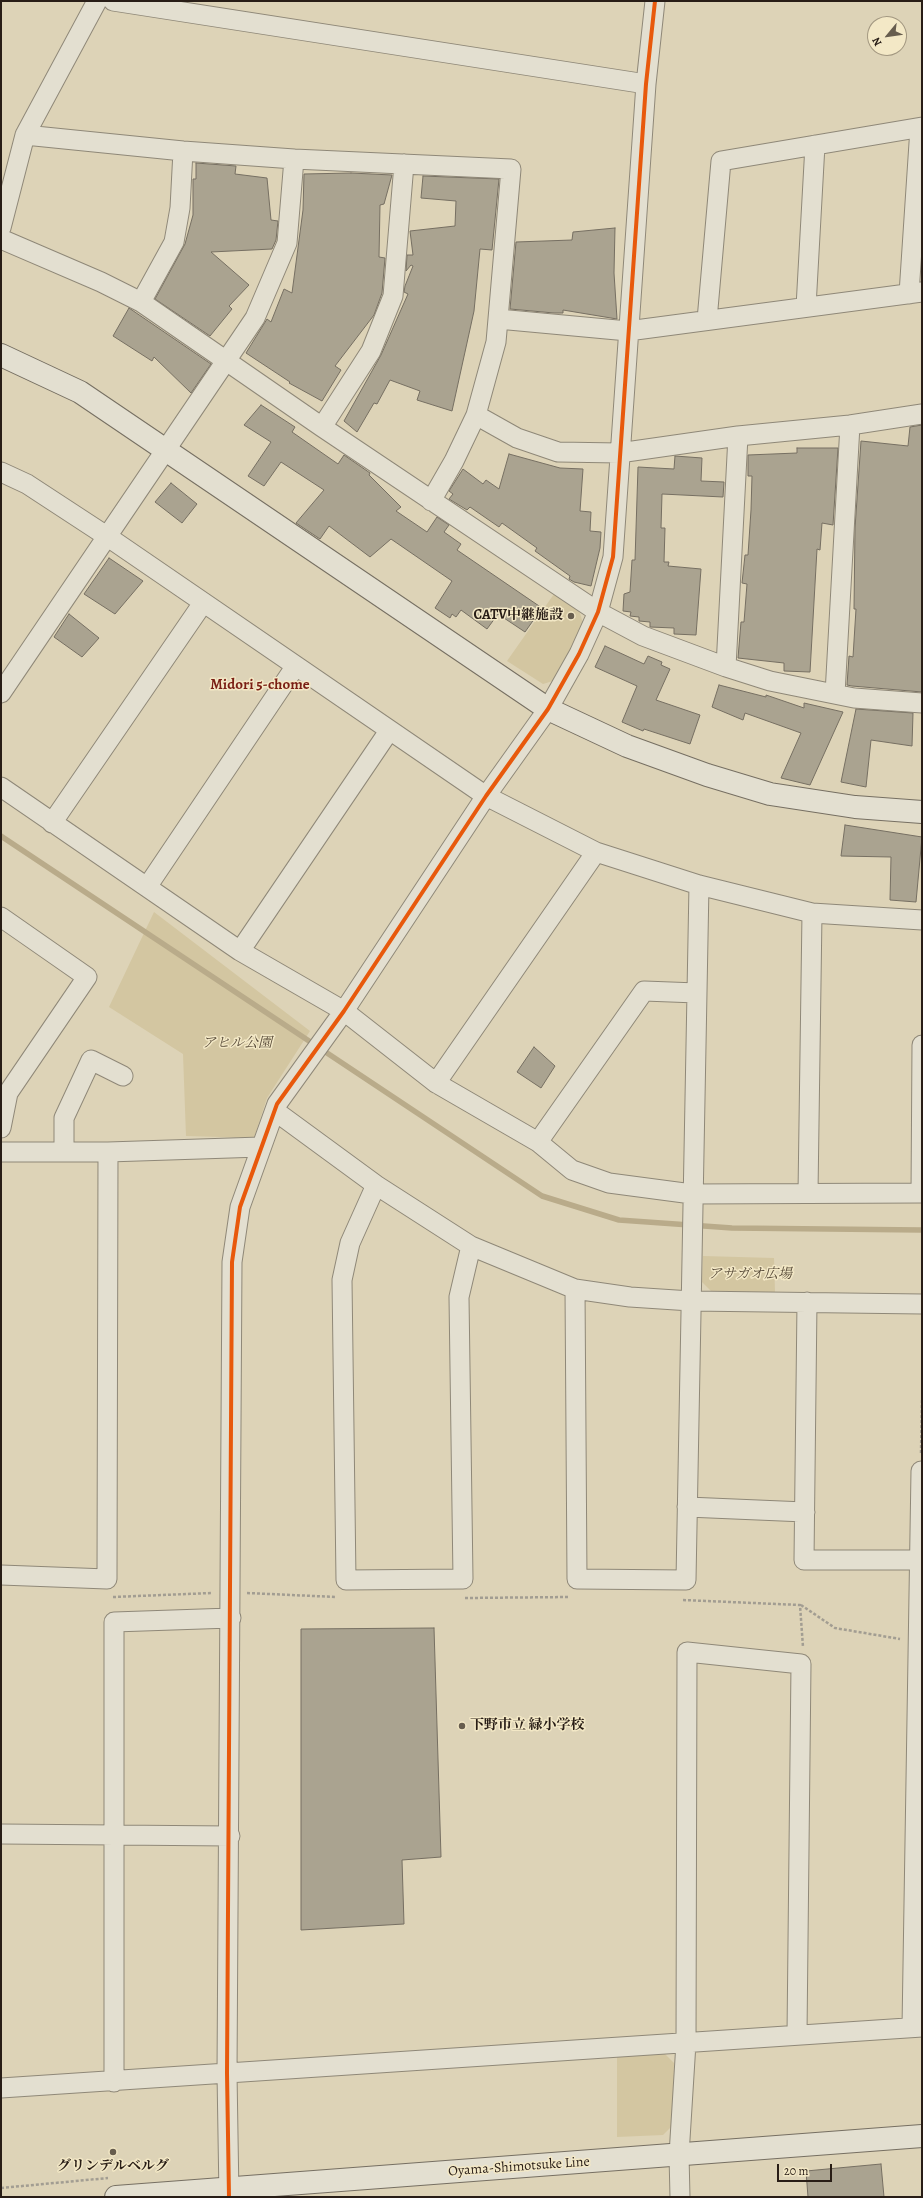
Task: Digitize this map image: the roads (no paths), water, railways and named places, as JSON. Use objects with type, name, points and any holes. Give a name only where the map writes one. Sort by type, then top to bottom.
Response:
[{"type":"street","points":[[1,228],[25,135],[97,1]]},
{"type":"street","points":[[113,1],[646,84]]},
{"type":"street","points":[[229,2193],[227,2073],[230,1836],[232,1262],[240,1207],[277,1104],[344,1011],[486,796],[548,709],[579,654],[598,612],[613,557],[619,453],[646,84],[655,1]]},
{"type":"street","points":[[498,319],[628,330],[806,308],[915,293],[921,128],[721,161],[707,320]]},
{"type":"street","points":[[25,135],[183,151],[294,159],[510,169],[496,342],[476,415],[454,461],[431,501]]},
{"type":"street","points":[[806,308],[816,145]]},
{"type":"street","points":[[141,302],[174,242],[180,208],[183,151]]},
{"type":"street","points":[[1,693],[8,671],[108,537],[227,362],[255,318],[286,243],[294,159]]},
{"type":"street","points":[[322,427],[371,351],[393,296],[404,164]]},
{"type":"street","points":[[1,239],[101,282],[141,302],[431,501],[598,612],[643,636],[726,667],[770,681],[854,698],[922,703]]},
{"type":"street","points":[[1,355],[80,392],[548,709],[627,746],[707,775],[770,794],[855,807],[922,812]]},
{"type":"street","points":[[476,415],[517,438],[558,452],[619,453],[738,436],[850,425],[922,414]]},
{"type":"street","points":[[835,694],[850,425]]},
{"type":"street","points":[[726,667],[738,436]]},
{"type":"street","points":[[1,472],[27,484],[108,537],[202,603],[486,796],[596,852],[699,885],[812,913],[922,920]]},
{"type":"street","points":[[52,823],[202,603]]},
{"type":"street","points":[[147,887],[296,667]]},
{"type":"street","points":[[240,951],[389,731]]},
{"type":"street","points":[[1,787],[240,951],[344,1011],[436,1083],[538,1142],[572,1170],[608,1183],[692,1194],[921,1193],[922,1045]]},
{"type":"street","points":[[436,1083],[596,852]]},
{"type":"street","points":[[575,1289],[577,1579],[686,1580],[692,1194],[699,885]]},
{"type":"street","points":[[808,1193],[812,913]]},
{"type":"street","points":[[1,917],[87,977],[8,1093],[1,1128]]},
{"type":"street","points":[[538,1142],[644,991],[697,993]]},
{"type":"street","points":[[64,1152],[64,1118],[91,1060],[123,1076]]},
{"type":"street","points":[[275,1111],[376,1185],[471,1246],[575,1289],[630,1297],[691,1301],[922,1304]]},
{"type":"street","points":[[1,1152],[108,1152],[261,1147]]},
{"type":"street","points":[[1,1575],[107,1579],[108,1152]]},
{"type":"street","points":[[376,1185],[350,1243],[342,1280],[346,1580],[464,1579],[459,1297],[471,1246]]},
{"type":"street","points":[[807,1302],[804,1560],[920,1560]]},
{"type":"street","points":[[1,2088],[114,2082],[227,2073],[917,2027],[920,1679],[918,1642],[921,1471]]},
{"type":"street","points":[[687,1507],[805,1512]]},
{"type":"street","points":[[114,2082],[114,1622],[231,1618]]},
{"type":"street","points":[[680,2197],[679,2155],[686,2043],[686,1652],[801,1664],[797,2034]]},
{"type":"street","points":[[1,1834],[230,1836]]},
{"type":"street","name":"Oyama-Shimotsuke Line","points":[[116,2197],[229,2193],[922,2136]]},
{"type":"waterway","points":[[1,836],[542,1196],[619,1220],[732,1228],[922,1230]]},
{"type":"place","name":"CATV中継施設","points":[[571,616]]},
{"type":"place","name":"下野市立 緑小学校","points":[[462,1726]]},
{"type":"place","name":"グリンデルベルグ","points":[[113,2152]]},
{"type":"district","name":"Midori 5-chome","points":[[260,685]]},
{"type":"park label","name":"アヒル公園","points":[[237,1044]]},
{"type":"park label","name":"アサガオ広場","points":[[750,1275]]}]
